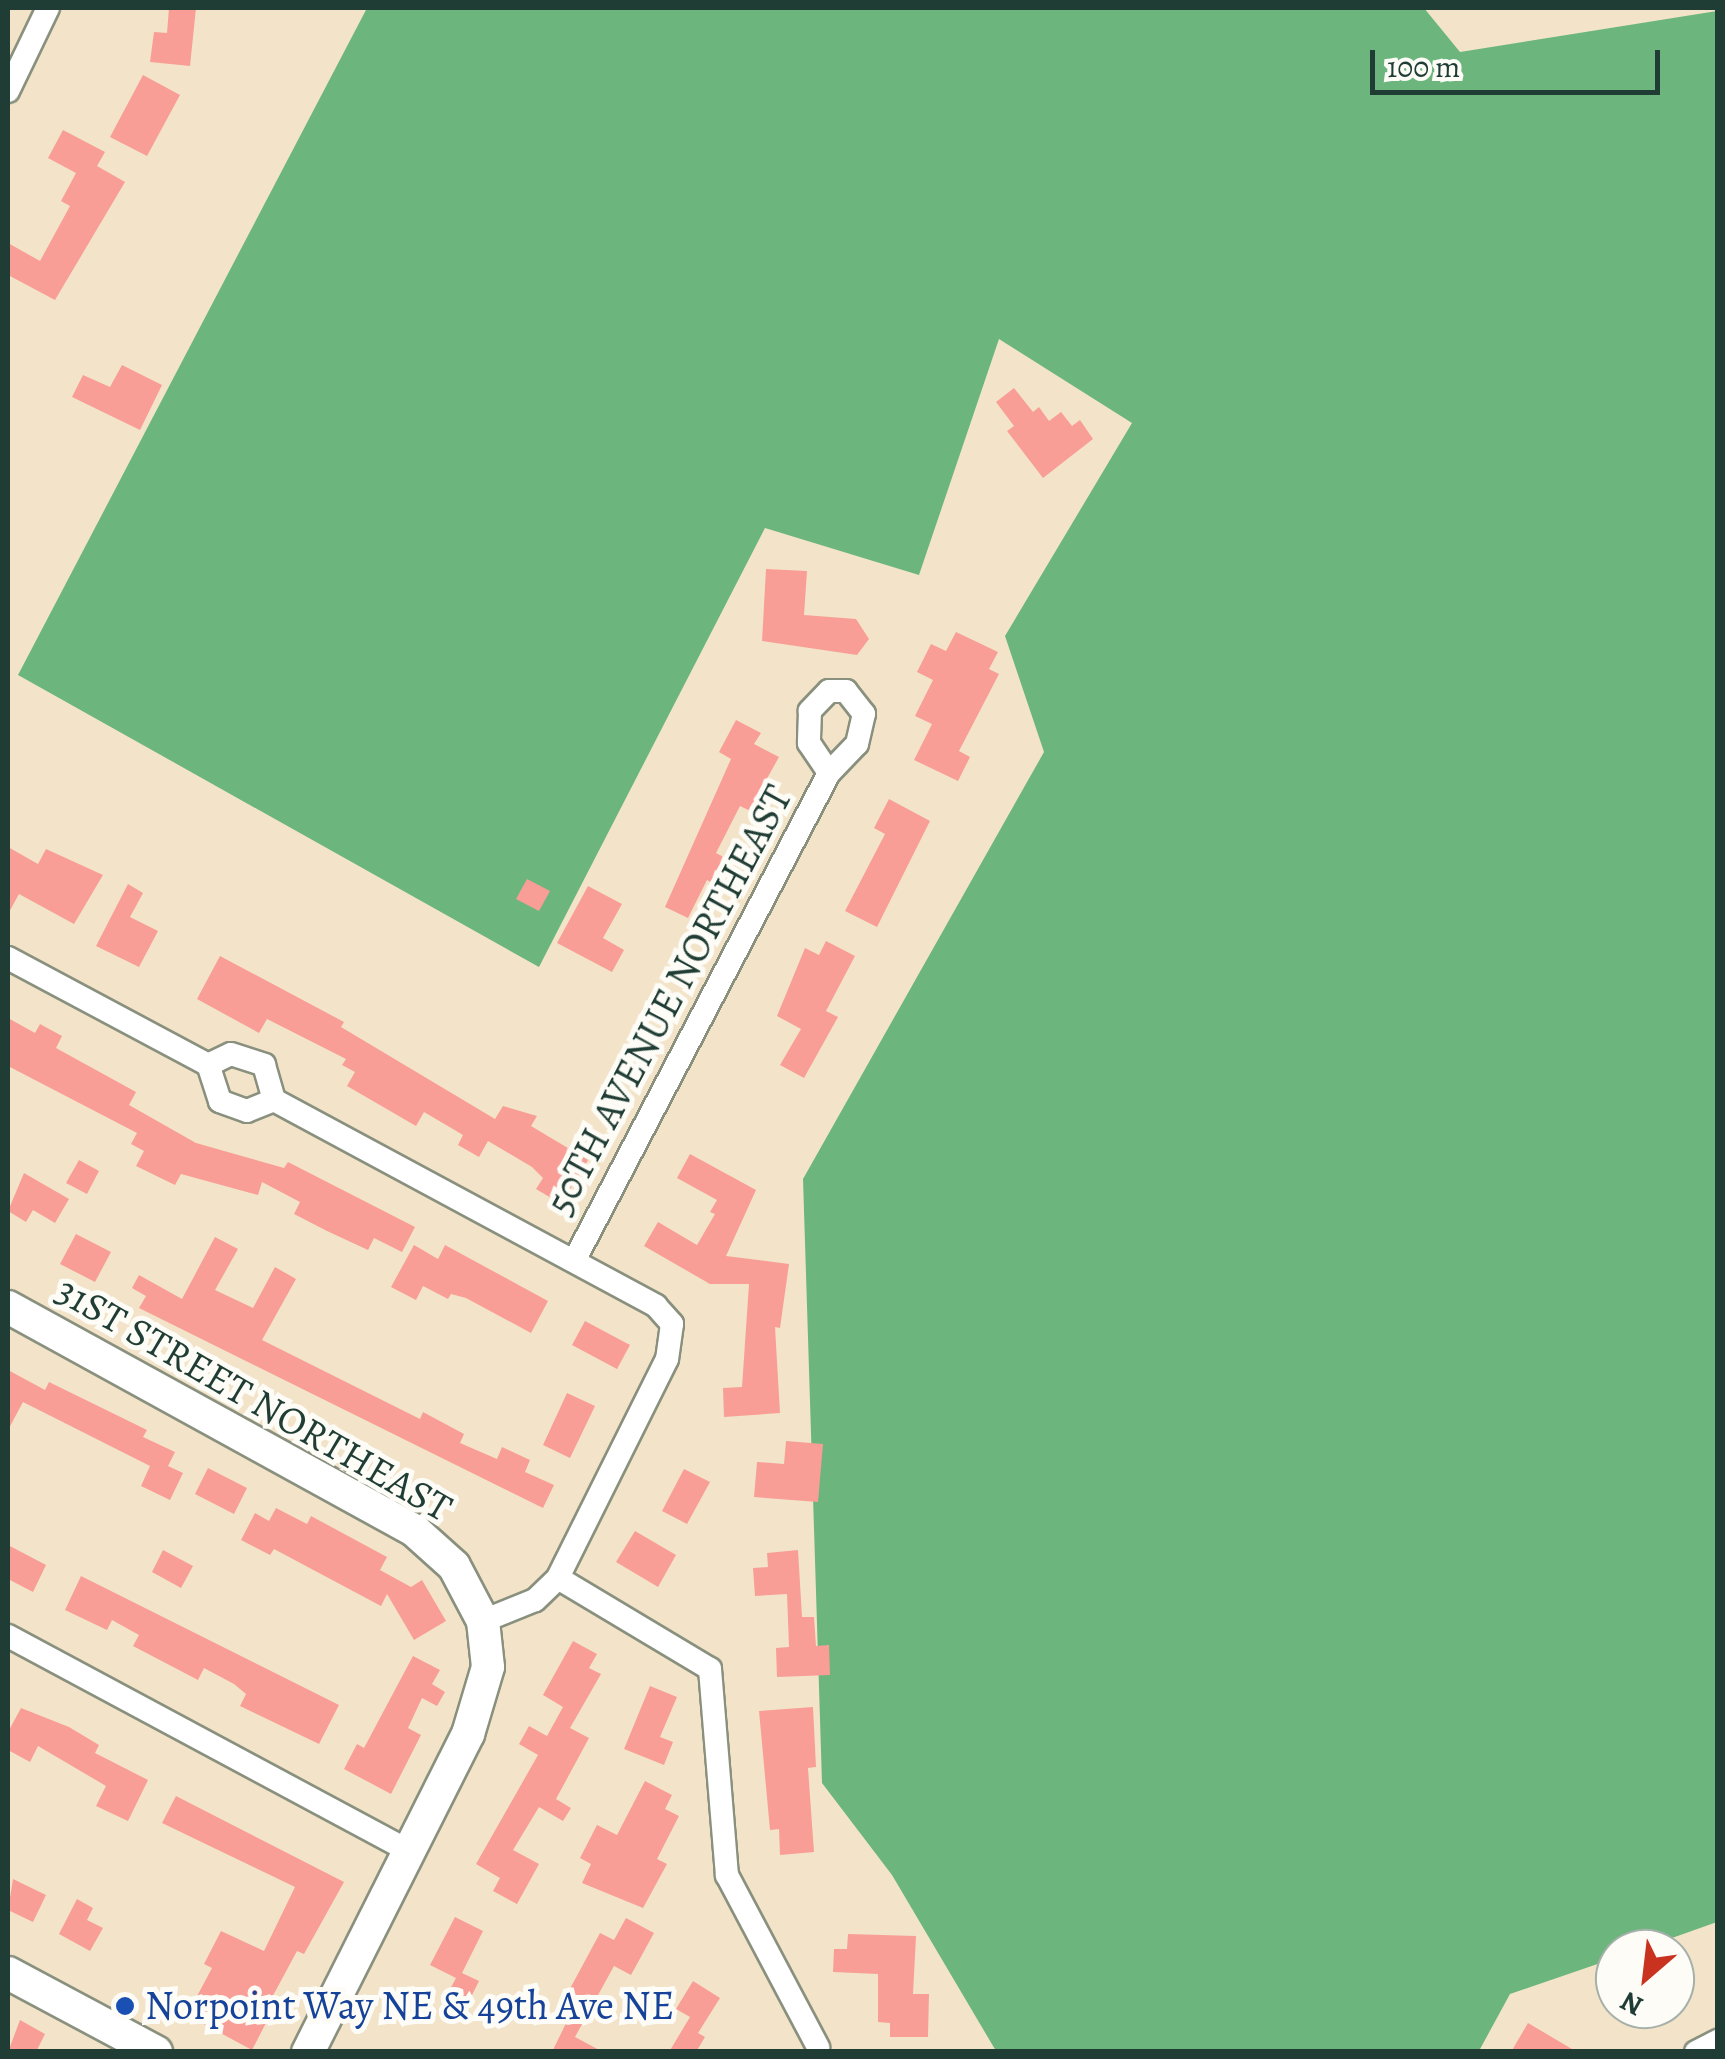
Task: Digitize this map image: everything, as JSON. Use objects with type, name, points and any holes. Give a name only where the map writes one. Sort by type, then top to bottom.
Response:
[{"type":"street","points":[[8,90],[41,10]]},
{"type":"street","name":"50TH AVENUE NORTHEAST","points":[[574,1260],[828,773]]},
{"type":"street","points":[[8,958],[208,1065]]},
{"type":"street","points":[[208,1065],[231,1054],[256,1060],[269,1073],[274,1100]]},
{"type":"street","points":[[208,1065],[210,1084],[228,1106],[257,1110],[274,1100]]},
{"type":"street","points":[[274,1100],[656,1306],[674,1331],[667,1359],[558,1578],[535,1600],[483,1621],[484,1695],[411,1852],[308,2052]]},
{"type":"street","name":"31ST STREET NORTHEAST","points":[[8,1307],[415,1532],[454,1566],[483,1621]]},
{"type":"street","points":[[558,1578],[710,1669],[727,1875],[818,2047]]},
{"type":"street","points":[[8,1636],[411,1852]]},
{"type":"street","points":[[8,1973],[156,2052]]},
{"type":"street","points":[[1696,2052],[1718,2041]]},
{"type":"green space","points":[[367,8],[1424,8],[1460,52],[1717,11],[1717,1922],[1695,1930],[1595,1929],[1595,1965],[1510,1994],[1479,2051],[996,2051],[892,1875],[822,1783],[803,1179],[1044,752],[1005,636],[1132,423],[999,339],[919,575],[765,528],[539,967],[18,675]]},
{"type":"building","points":[[169,8],[196,8],[190,66],[150,62],[154,32],[167,33]]},
{"type":"building","points":[[143,75],[180,95],[147,156],[110,137]]},
{"type":"building","points":[[63,130],[105,152],[97,166],[125,182],[55,300],[8,275],[8,243],[40,261],[70,206],[61,201],[76,173],[48,158]]},
{"type":"building","points":[[122,365],[162,385],[140,430],[72,397],[83,375],[110,387]]},
{"type":"building","points":[[1014,388],[1033,412],[1039,407],[1049,421],[1061,412],[1072,426],[1080,420],[1093,439],[1043,478],[1007,431],[1014,426],[996,402]]},
{"type":"building","points":[[766,569],[807,571],[804,615],[856,619],[869,639],[857,655],[762,641]]},
{"type":"building","points":[[956,632],[998,652],[989,669],[999,674],[959,751],[970,757],[958,781],[914,760],[932,724],[915,716],[933,680],[917,672],[931,644],[946,651]]},
{"type":"building","points":[[736,720],[761,733],[754,744],[779,757],[760,791],[773,797],[763,817],[740,806],[716,853],[731,861],[718,886],[707,880],[688,918],[665,907],[731,759],[719,752]]},
{"type":"building","points":[[889,799],[930,821],[877,927],[845,911],[885,834],[874,828]]},
{"type":"building","points":[[8,847],[38,864],[46,849],[103,875],[74,924],[19,894],[8,914]]},
{"type":"building","points":[[527,879],[550,891],[539,911],[516,899]]},
{"type":"building","points":[[128,884],[143,893],[130,917],[158,931],[139,967],[96,946]]},
{"type":"building","points":[[588,886],[622,904],[603,938],[624,950],[612,972],[557,943]]},
{"type":"building","points":[[826,941],[855,956],[826,1011],[838,1017],[804,1078],[780,1065],[801,1029],[777,1016],[805,948],[819,955]]},
{"type":"building","points":[[220,956],[344,1022],[341,1027],[495,1119],[503,1106],[537,1116],[531,1126],[588,1160],[561,1204],[536,1189],[543,1178],[532,1167],[488,1141],[479,1157],[458,1145],[463,1135],[424,1112],[416,1126],[347,1086],[355,1072],[342,1065],[346,1059],[267,1019],[259,1033],[197,999]]},
{"type":"building","points":[[8,1018],[35,1033],[40,1024],[62,1036],[56,1048],[136,1092],[129,1105],[196,1143],[284,1168],[288,1162],[415,1227],[402,1252],[374,1238],[368,1250],[327,1231],[294,1214],[300,1202],[262,1182],[258,1195],[181,1174],[175,1185],[136,1166],[144,1151],[131,1144],[137,1133],[8,1066]]},
{"type":"building","points":[[690,1154],[756,1190],[726,1256],[789,1264],[780,1328],[775,1327],[780,1413],[724,1417],[723,1388],[742,1387],[749,1284],[710,1284],[644,1246],[658,1222],[697,1245],[715,1214],[710,1212],[717,1200],[677,1178]]},
{"type":"building","points":[[79,1160],[99,1171],[87,1194],[66,1183]]},
{"type":"building","points":[[24,1173],[69,1199],[55,1223],[33,1210],[26,1222],[8,1211]]},
{"type":"building","points":[[76,1234],[111,1252],[95,1282],[60,1264]]},
{"type":"building","points":[[215,1237],[238,1249],[215,1290],[253,1308],[275,1267],[296,1279],[262,1340],[420,1419],[423,1412],[464,1434],[460,1443],[497,1459],[502,1447],[530,1460],[525,1472],[554,1485],[543,1508],[139,1308],[146,1296],[132,1288],[139,1275],[182,1299]]},
{"type":"building","points":[[414,1245],[438,1259],[445,1245],[548,1301],[531,1333],[466,1298],[451,1294],[448,1299],[423,1286],[416,1300],[391,1287]]},
{"type":"building","points":[[585,1321],[630,1345],[617,1369],[572,1345]]},
{"type":"building","points":[[8,1370],[45,1390],[49,1382],[147,1430],[143,1437],[175,1452],[168,1466],[183,1473],[170,1500],[141,1486],[150,1466],[23,1402],[8,1430]]},
{"type":"building","points":[[567,1393],[595,1406],[570,1458],[543,1445]]},
{"type":"building","points":[[786,1441],[823,1444],[818,1502],[754,1497],[757,1462],[784,1464]]},
{"type":"building","points":[[208,1468],[247,1488],[234,1514],[195,1494]]},
{"type":"building","points":[[684,1469],[710,1482],[687,1524],[662,1511]]},
{"type":"building","points":[[276,1508],[307,1524],[311,1516],[387,1557],[380,1570],[411,1587],[422,1580],[446,1621],[414,1640],[387,1594],[381,1606],[274,1549],[270,1555],[241,1540],[255,1513],[269,1521]]},
{"type":"building","points":[[635,1531],[676,1555],[658,1587],[616,1562]]},
{"type":"building","points":[[8,1545],[46,1565],[33,1592],[8,1579]]},
{"type":"building","points":[[163,1550],[193,1566],[181,1588],[152,1572]]},
{"type":"building","points":[[798,1550],[802,1617],[814,1617],[816,1646],[829,1645],[830,1675],[777,1677],[776,1648],[789,1647],[787,1594],[755,1596],[753,1568],[768,1567],[767,1553]]},
{"type":"building","points":[[81,1576],[339,1705],[319,1744],[240,1706],[246,1694],[204,1668],[198,1680],[133,1646],[139,1635],[112,1620],[107,1630],[65,1610]]},
{"type":"building","points":[[573,1641],[597,1654],[589,1668],[601,1674],[570,1728],[589,1738],[556,1799],[571,1808],[563,1821],[539,1807],[513,1850],[539,1864],[517,1904],[493,1891],[500,1878],[476,1864],[538,1755],[519,1744],[529,1726],[547,1736],[563,1707],[543,1695]]},
{"type":"building","points":[[413,1656],[440,1670],[432,1684],[445,1692],[437,1706],[422,1698],[408,1728],[421,1735],[391,1794],[344,1769],[357,1744],[364,1748]]},
{"type":"building","points":[[650,1686],[677,1697],[660,1737],[673,1742],[664,1765],[624,1749]]},
{"type":"building","points":[[813,1707],[816,1767],[808,1768],[814,1852],[780,1855],[779,1829],[770,1830],[759,1711]]},
{"type":"building","points":[[21,1708],[69,1727],[99,1745],[95,1753],[148,1780],[128,1821],[96,1806],[106,1786],[38,1746],[30,1762],[8,1750],[8,1732]]},
{"type":"building","points":[[645,1781],[672,1795],[665,1809],[679,1816],[657,1859],[667,1864],[643,1908],[582,1883],[591,1864],[580,1858],[597,1825],[617,1835]]},
{"type":"building","points":[[176,1796],[344,1882],[304,1954],[297,1951],[262,2016],[268,2019],[252,2050],[187,2015],[212,1968],[204,1964],[221,1931],[264,1951],[295,1887],[162,1823]]},
{"type":"building","points":[[13,1879],[46,1895],[33,1922],[8,1910]]},
{"type":"building","points":[[77,1899],[93,1908],[87,1920],[103,1928],[90,1951],[59,1934]]},
{"type":"building","points":[[455,1917],[483,1931],[462,1973],[479,1981],[469,2001],[449,1991],[456,1978],[430,1965]]},
{"type":"building","points":[[626,1918],[654,1933],[631,1975],[614,1966],[575,2037],[603,2052],[552,2052],[570,2015],[559,2009],[600,1933],[614,1940]]},
{"type":"building","points":[[848,1934],[916,1936],[913,1994],[929,1994],[928,2037],[890,2037],[890,2023],[878,2022],[878,1974],[833,1972],[834,1949],[847,1949]]},
{"type":"building","points":[[693,1981],[720,1998],[698,2033],[705,2037],[696,2052],[669,2052],[690,2017],[676,2009]]},
{"type":"building","points":[[20,2020],[45,2034],[36,2052],[8,2052]]},
{"type":"building","points":[[1528,2023],[1577,2052],[1511,2052]]},
{"type":"place","name":"Norpoint Way NE & 49th Ave NE","points":[[125,2006]]}]
